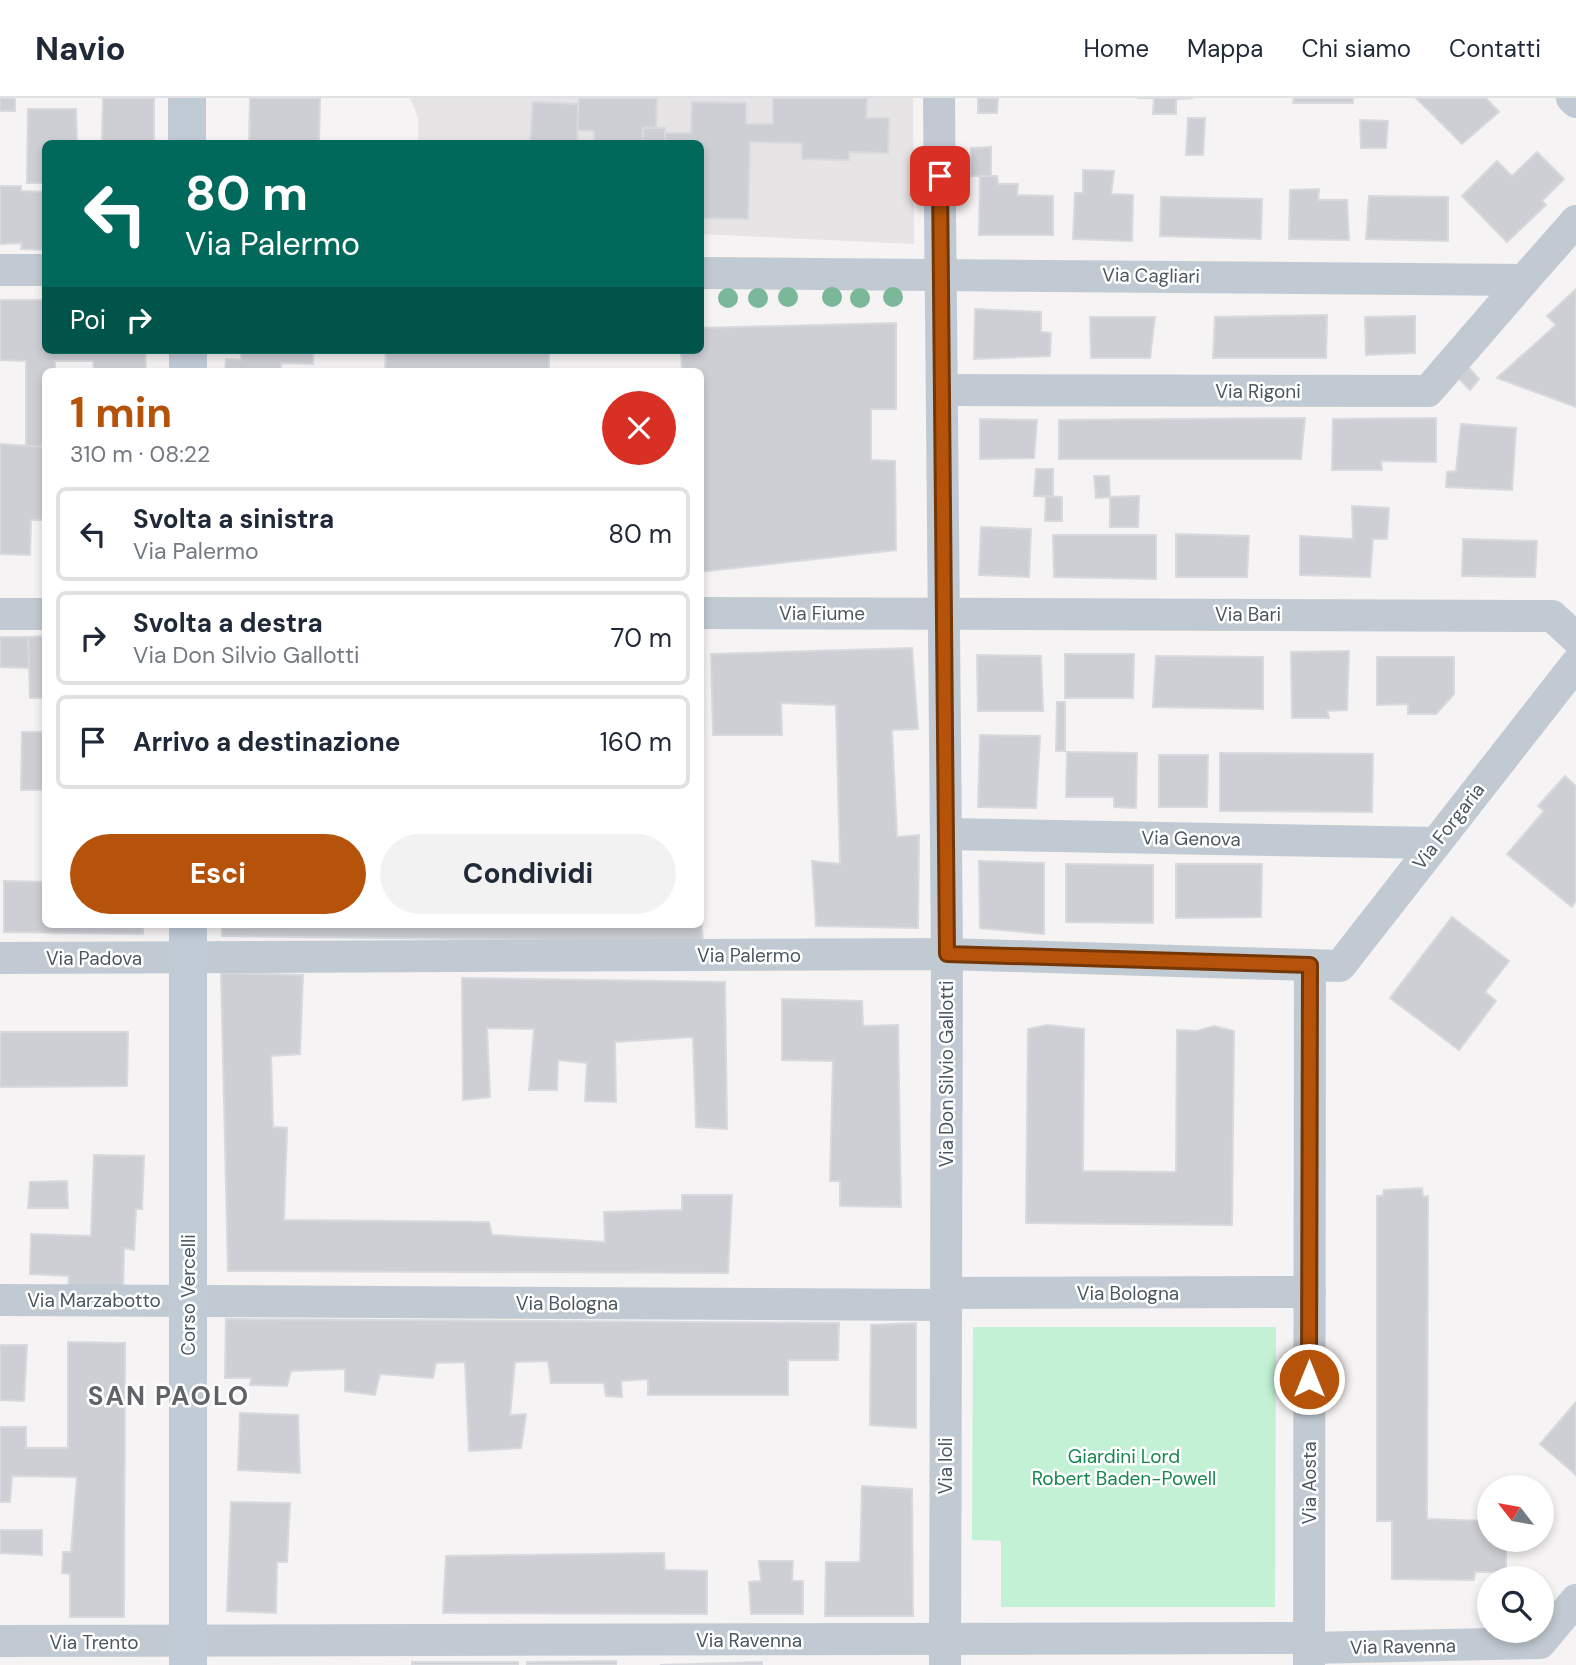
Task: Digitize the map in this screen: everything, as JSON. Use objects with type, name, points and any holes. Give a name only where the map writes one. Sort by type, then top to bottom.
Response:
[{"type":"main road","points":[[187,98],[187,140]]},
{"type":"main road","name":"Corso Vercelli","points":[[188,940],[188,1653]]},
{"type":"street","name":"Via Don Silvio Gallotti","points":[[939,98],[947,954],[946,1299]]},
{"type":"street","points":[[1572,98],[1576,102]]},
{"type":"street","points":[[1524,280],[1576,221]]},
{"type":"street","points":[[0,270],[42,270]]},
{"type":"street","name":"Via Cagliari","points":[[704,273],[1524,280]]},
{"type":"street","name":"Via Rigoni","points":[[942,390],[1428,391],[1524,280]]},
{"type":"street","name":"Via Fiume","points":[[704,613],[944,613]]},
{"type":"street","name":"Via Bari","points":[[944,613],[1552,616],[1576,638]]},
{"type":"street","points":[[0,614],[42,614]]},
{"type":"street","name":"Via Forgaria","points":[[1310,965],[1339,966],[1576,664]]},
{"type":"street","name":"Via Genova","points":[[946,834],[1436,843]]},
{"type":"street","name":"Via Palermo","points":[[188,940],[947,954],[1310,965]]},
{"type":"street","name":"Via Padova","points":[[0,958],[188,940]]},
{"type":"street","name":"Via Aosta","points":[[1309,1650],[1310,965]]},
{"type":"street","name":"Via Bologna","points":[[188,1301],[946,1299],[1310,1292]]},
{"type":"street","name":"Via Ioli","points":[[945,1652],[946,1299]]},
{"type":"street","name":"Via Marzabotto","points":[[0,1300],[188,1301]]},
{"type":"street","name":"Via Ravenna","points":[[188,1653],[1309,1650],[1539,1643],[1576,1600]]},
{"type":"street","name":"Via Trento","points":[[0,1641],[188,1653]]},
{"type":"shaded area","points":[[410,98],[913,98],[914,244],[704,234],[704,140],[418,140],[418,118]]},
{"type":"green space","name":"Giardini Lord Robert Baden-Powell","points":[[973,1327],[1276,1327],[1275,1607],[1001,1607],[1001,1541],[972,1540]]},
{"type":"building","points":[[0,98],[15,98],[15,111],[0,111]]},
{"type":"building","points":[[103,98],[154,98],[154,140],[102,140]]},
{"type":"building","points":[[250,98],[320,98],[319,140],[249,140]]},
{"type":"building","points":[[579,98],[657,98],[656,127],[643,128],[643,140],[594,140],[594,131],[577,130]]},
{"type":"building","points":[[773,98],[867,98],[866,118],[889,118],[888,153],[849,152],[849,160],[802,159],[802,143],[750,142],[748,219],[704,218],[704,140],[665,140],[665,133],[691,133],[692,102],[746,103],[746,124],[773,124]]},
{"type":"building","points":[[978,98],[998,98],[997,113],[978,113]]},
{"type":"building","points":[[1154,98],[1193,98],[1176,99],[1176,114],[1153,114]]},
{"type":"building","points":[[1294,98],[1353,98],[1353,103],[1293,103]]},
{"type":"building","points":[[1416,98],[1486,98],[1499,112],[1462,144]]},
{"type":"building","points":[[533,102],[578,104],[577,140],[530,140]]},
{"type":"building","points":[[28,109],[76,109],[77,140],[42,140],[42,183],[27,183]]},
{"type":"building","points":[[1188,118],[1205,118],[1203,155],[1186,155]]},
{"type":"building","points":[[1360,120],[1388,121],[1386,148],[1361,148]]},
{"type":"building","points":[[643,128],[665,128],[665,140],[643,140]]},
{"type":"building","points":[[991,147],[991,176],[971,176],[971,148]]},
{"type":"building","points":[[1537,152],[1564,179],[1542,201],[1546,205],[1507,242],[1462,196],[1497,161],[1512,176]]},
{"type":"building","points":[[1083,170],[1114,171],[1111,194],[1133,195],[1132,241],[1073,239],[1075,193],[1083,193]]},
{"type":"building","points":[[980,176],[997,176],[998,184],[1018,184],[1017,195],[1053,196],[1053,235],[979,235]]},
{"type":"building","points":[[0,186],[21,186],[21,191],[42,192],[42,250],[21,249],[22,243],[0,244]]},
{"type":"building","points":[[1319,189],[1318,200],[1347,200],[1349,240],[1289,239],[1290,190]]},
{"type":"building","points":[[1369,196],[1448,197],[1448,241],[1366,239]]},
{"type":"building","points":[[1161,197],[1262,199],[1261,239],[1160,236]]},
{"type":"building","points":[[1576,289],[1576,407],[1497,378],[1556,325],[1547,316]]},
{"type":"building","points":[[0,300],[42,300],[42,354],[145,354],[146,368],[94,368],[93,361],[55,361],[55,368],[42,368],[42,447],[26,447],[26,361],[0,360]]},
{"type":"building","points":[[975,309],[1041,312],[1041,332],[1051,333],[1050,356],[974,359]]},
{"type":"building","points":[[1327,315],[1326,358],[1213,358],[1215,317]]},
{"type":"building","points":[[1415,316],[1415,353],[1366,355],[1365,317]]},
{"type":"building","points":[[1090,317],[1155,317],[1150,358],[1091,358]]},
{"type":"building","points":[[896,323],[896,409],[871,409],[871,460],[895,461],[896,550],[704,572],[704,368],[682,368],[681,354],[704,354],[704,328]]},
{"type":"building","points":[[241,354],[313,354],[313,364],[281,363],[281,368],[225,368],[226,359],[241,360]]},
{"type":"building","points":[[386,354],[549,354],[549,368],[385,368]]},
{"type":"building","points":[[1469,368],[1479,379],[1470,390],[1459,379]]},
{"type":"building","points":[[1305,418],[1301,459],[1059,459],[1059,420]]},
{"type":"building","points":[[1436,418],[1436,462],[1381,461],[1382,470],[1332,470],[1333,419]]},
{"type":"building","points":[[980,419],[1037,420],[1034,458],[980,459]]},
{"type":"building","points":[[1461,424],[1516,428],[1512,490],[1446,487],[1447,472],[1456,471]]},
{"type":"building","points":[[0,444],[42,447],[42,520],[31,520],[30,555],[0,554]]},
{"type":"building","points":[[1036,469],[1053,469],[1053,497],[1034,496]]},
{"type":"building","points":[[1094,476],[1109,476],[1110,497],[1096,498]]},
{"type":"building","points":[[1046,496],[1062,497],[1062,521],[1045,521]]},
{"type":"building","points":[[1139,496],[1138,527],[1110,527],[1110,497]]},
{"type":"building","points":[[1352,506],[1389,508],[1387,539],[1373,539],[1370,577],[1300,575],[1300,536],[1353,539]]},
{"type":"building","points":[[981,527],[1031,529],[1029,577],[979,575]]},
{"type":"building","points":[[1176,534],[1249,536],[1247,577],[1176,577]]},
{"type":"building","points":[[1053,535],[1156,535],[1156,579],[1054,577]]},
{"type":"building","points":[[1463,539],[1537,541],[1535,577],[1462,576]]},
{"type":"building","points":[[42,636],[42,698],[30,698],[28,637]]},
{"type":"building","points":[[0,637],[28,637],[29,668],[0,667]]},
{"type":"building","points":[[912,648],[918,729],[892,730],[897,837],[919,835],[918,928],[816,926],[812,861],[840,864],[836,705],[781,703],[782,735],[713,735],[711,654]]},
{"type":"building","points":[[1349,651],[1347,710],[1327,711],[1329,718],[1292,718],[1291,652]]},
{"type":"building","points":[[1065,654],[1134,654],[1133,698],[1065,698]]},
{"type":"building","points":[[977,655],[1041,656],[1043,711],[978,711]]},
{"type":"building","points":[[1156,656],[1263,657],[1263,709],[1153,707]]},
{"type":"building","points":[[1377,657],[1454,657],[1454,694],[1436,714],[1408,714],[1408,704],[1377,705]]},
{"type":"building","points":[[1057,702],[1065,702],[1065,751],[1056,751]]},
{"type":"building","points":[[22,732],[42,732],[42,790],[21,790]]},
{"type":"building","points":[[980,735],[1040,736],[1036,808],[978,807]]},
{"type":"building","points":[[1067,752],[1137,753],[1136,808],[1114,807],[1114,797],[1066,797]]},
{"type":"building","points":[[1220,753],[1373,754],[1372,812],[1220,811]]},
{"type":"building","points":[[1159,755],[1208,755],[1207,807],[1159,807]]},
{"type":"building","points":[[1565,776],[1576,786],[1576,900],[1572,907],[1507,854],[1544,811],[1538,806]]},
{"type":"building","points":[[979,861],[1044,863],[1044,934],[980,928]]},
{"type":"building","points":[[1066,864],[1153,865],[1153,923],[1066,922]]},
{"type":"building","points":[[1176,864],[1262,864],[1261,917],[1176,918]]},
{"type":"building","points":[[4,881],[42,882],[42,928],[143,928],[143,934],[4,932]]},
{"type":"building","points":[[1452,917],[1509,961],[1485,992],[1496,1001],[1459,1050],[1390,998]]},
{"type":"building","points":[[222,928],[702,928],[703,942],[222,936]]},
{"type":"building","points":[[221,973],[303,975],[300,1054],[271,1056],[273,1127],[287,1128],[284,1220],[489,1222],[492,1235],[605,1242],[604,1212],[682,1210],[682,1195],[732,1195],[728,1273],[228,1271]]},
{"type":"building","points":[[462,978],[725,982],[727,1129],[696,1127],[693,1037],[615,1042],[616,1102],[585,1101],[587,1063],[558,1060],[557,1090],[529,1090],[534,1029],[487,1028],[490,1097],[463,1100]]},
{"type":"building","points":[[782,999],[862,1001],[863,1026],[898,1025],[901,1207],[840,1206],[840,1181],[830,1181],[833,1061],[782,1060]]},
{"type":"building","points":[[1047,1025],[1084,1029],[1083,1171],[1176,1172],[1177,1030],[1197,1031],[1214,1026],[1234,1031],[1232,1225],[1026,1223],[1028,1029]]},
{"type":"building","points":[[0,1032],[128,1032],[127,1086],[0,1087]]},
{"type":"building","points":[[94,1155],[144,1156],[142,1209],[136,1209],[134,1250],[124,1248],[123,1293],[68,1290],[69,1276],[30,1274],[31,1234],[91,1236]]},
{"type":"building","points":[[67,1181],[68,1208],[28,1208],[30,1182]]},
{"type":"building","points":[[1422,1188],[1423,1197],[1428,1196],[1427,1519],[1477,1521],[1477,1552],[1506,1552],[1506,1566],[1477,1566],[1474,1580],[1392,1579],[1392,1521],[1377,1521],[1377,1196],[1383,1196],[1384,1190]]},
{"type":"building","points":[[226,1319],[839,1323],[838,1360],[788,1360],[788,1395],[648,1395],[648,1379],[621,1381],[622,1397],[606,1396],[604,1383],[551,1383],[548,1361],[515,1362],[510,1415],[526,1414],[521,1448],[469,1451],[465,1362],[436,1363],[433,1378],[380,1374],[375,1395],[345,1391],[345,1369],[291,1371],[287,1386],[250,1385],[251,1378],[225,1378]]},
{"type":"building","points":[[916,1323],[916,1428],[870,1425],[871,1325]]},
{"type":"building","points":[[68,1342],[125,1343],[124,1617],[70,1617],[70,1574],[62,1573],[63,1552],[71,1552],[77,1477],[12,1476],[10,1502],[0,1502],[0,1427],[26,1427],[26,1448],[68,1448]]},
{"type":"building","points":[[0,1345],[27,1345],[24,1401],[0,1400]]},
{"type":"building","points":[[1576,1402],[1576,1475],[1540,1444]]},
{"type":"building","points":[[240,1413],[298,1415],[300,1473],[238,1470]]},
{"type":"building","points":[[862,1486],[912,1489],[913,1616],[825,1616],[826,1562],[860,1562]]},
{"type":"building","points":[[231,1502],[290,1503],[287,1562],[277,1562],[276,1613],[227,1611]]},
{"type":"building","points":[[0,1530],[42,1530],[42,1555],[0,1553]]},
{"type":"building","points":[[664,1553],[665,1570],[707,1571],[707,1614],[443,1613],[446,1556]]},
{"type":"building","points":[[759,1561],[793,1561],[792,1581],[803,1581],[803,1614],[751,1614],[749,1582],[761,1581]]},
{"type":"building","points":[[616,1661],[616,1665],[527,1665],[527,1662]]},
{"type":"building","points":[[412,1662],[518,1662],[518,1665],[412,1665]]},
{"type":"building","points":[[762,1662],[762,1665],[660,1665]]},
{"type":"district","name":"SAN PAOLO","points":[[169,1396]]},
{"type":"route","points":[[940,176],[947,954],[1310,965],[1309,1379]]}]
